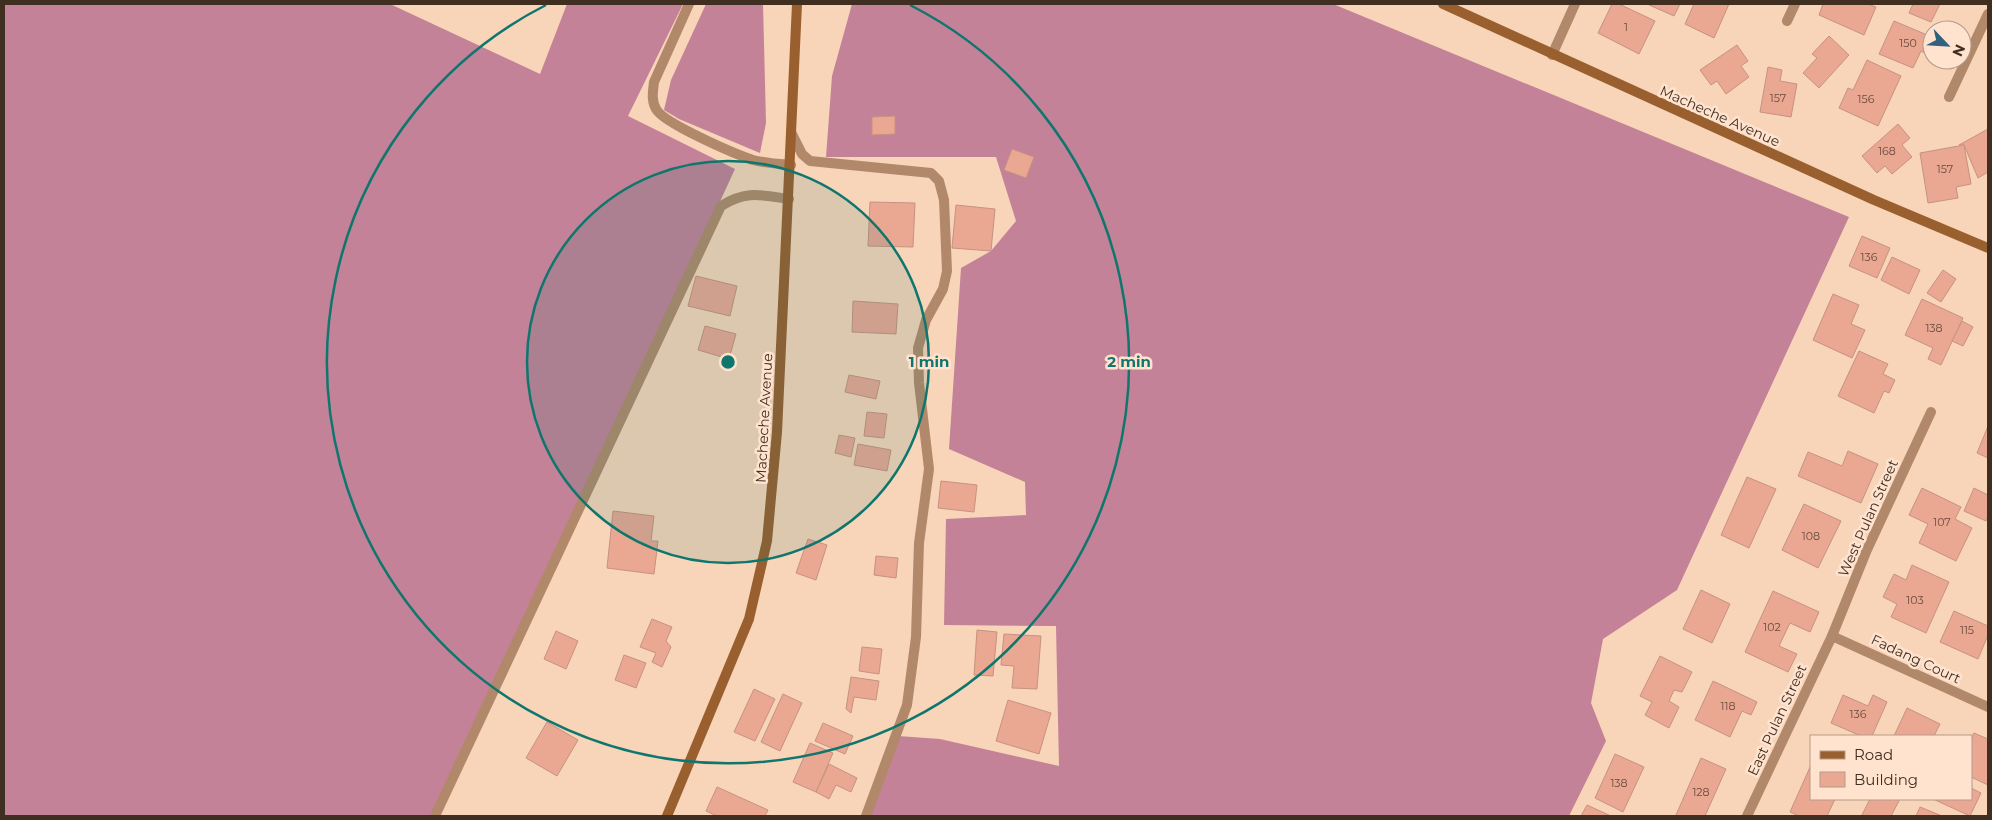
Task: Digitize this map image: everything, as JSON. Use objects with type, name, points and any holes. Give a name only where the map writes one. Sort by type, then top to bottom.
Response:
[{"type":"main road","name":"Macheche Avenue","points":[[667,816],[749,619],[760,579],[773,496],[791,165],[797,4]]},
{"type":"main road","name":"Macheche Avenue","points":[[1444,4],[1552,55],[1874,200],[1988,248]]},
{"type":"street","points":[[689,4],[654,82],[652,96],[656,109],[669,122],[732,151],[754,160],[791,165]]},
{"type":"street","points":[[1552,55],[1575,4]]},
{"type":"street","points":[[1787,21],[1795,4]]},
{"type":"street","points":[[1949,97],[1988,14]]},
{"type":"street","points":[[792,134],[802,154],[810,161],[931,173],[939,181],[944,200],[947,271],[943,289],[926,320],[918,348],[919,383],[929,468],[920,543],[916,637],[906,705],[866,816]]},
{"type":"street","points":[[435,816],[721,206],[736,197],[751,194],[789,198]]},
{"type":"street","name":"West Pulan Street","points":[[1832,636],[1866,552],[1931,412]]},
{"type":"street","name":"Fadang Court","points":[[1832,636],[1988,707]]},
{"type":"street","name":"East Pulan Street","points":[[1747,816],[1832,636]]},
{"type":"shaded area","points":[[4,4],[390,4],[540,74],[567,4],[683,4],[628,116],[735,169],[436,816],[4,816]]},
{"type":"shaded area","points":[[706,4],[763,4],[766,123],[760,153],[679,119],[664,110],[671,80]]},
{"type":"shaded area","points":[[852,4],[1333,4],[1849,217],[1677,590],[1603,639],[1591,703],[1606,741],[1569,816],[866,816],[898,736],[940,739],[1059,766],[1056,626],[944,625],[946,519],[1026,515],[1025,482],[949,449],[961,268],[991,251],[1016,221],[996,157],[826,157],[832,76]]},
{"type":"building","points":[[1612,4],[1619,4],[1655,21],[1639,54],[1598,33]]},
{"type":"building","points":[[1647,4],[1680,4],[1674,16]]},
{"type":"building","points":[[1694,4],[1729,4],[1714,38],[1685,24]]},
{"type":"building","points":[[1823,4],[1868,4],[1876,7],[1864,35],[1819,15]]},
{"type":"building","points":[[1913,4],[1940,4],[1932,20],[1926,20],[1909,13]]},
{"type":"building","points":[[1894,21],[1922,33],[1922,52],[1913,68],[1879,54]]},
{"type":"building","points":[[1829,36],[1849,55],[1819,88],[1803,73],[1817,58],[1812,54]]},
{"type":"building","points":[[1737,45],[1748,61],[1741,66],[1749,77],[1726,94],[1717,81],[1711,85],[1700,70]]},
{"type":"building","points":[[1867,60],[1901,76],[1878,126],[1839,108],[1848,88],[1853,90]]},
{"type":"building","points":[[1768,67],[1782,70],[1780,81],[1797,84],[1791,117],[1760,112]]},
{"type":"building","points":[[895,116],[895,134],[872,135],[872,117]]},
{"type":"building","points":[[1898,124],[1910,138],[1902,145],[1912,157],[1892,174],[1885,166],[1877,173],[1862,156]]},
{"type":"building","points":[[1988,129],[1988,172],[1978,178],[1964,145],[1959,145]]},
{"type":"building","points":[[1964,145],[1971,184],[1956,187],[1958,198],[1928,203],[1920,153]]},
{"type":"building","points":[[1012,149],[1034,157],[1026,178],[1004,170]]},
{"type":"building","points":[[870,202],[915,203],[913,247],[868,246]]},
{"type":"building","points":[[956,205],[995,209],[991,251],[952,248]]},
{"type":"building","points":[[1862,236],[1890,248],[1877,278],[1849,266]]},
{"type":"building","points":[[1892,257],[1920,270],[1909,294],[1881,280]]},
{"type":"building","points":[[1943,270],[1956,279],[1941,302],[1927,293]]},
{"type":"building","points":[[696,276],[737,286],[730,316],[688,306]]},
{"type":"building","points":[[1833,294],[1859,305],[1851,324],[1865,330],[1852,358],[1813,340]]},
{"type":"building","points":[[1922,299],[1963,318],[1941,365],[1928,359],[1933,348],[1905,335]]},
{"type":"building","points":[[853,301],[898,304],[896,334],[852,332]]},
{"type":"building","points":[[1962,321],[1973,327],[1963,346],[1952,341]]},
{"type":"building","points":[[705,326],[736,334],[729,359],[698,350]]},
{"type":"building","points":[[1859,351],[1888,364],[1883,374],[1895,380],[1889,393],[1884,391],[1874,413],[1838,396]]},
{"type":"building","points":[[849,375],[880,381],[876,399],[845,392]]},
{"type":"building","points":[[867,412],[887,414],[884,438],[864,436]]},
{"type":"building","points":[[1988,426],[1988,458],[1977,453]]},
{"type":"building","points":[[839,435],[855,438],[851,457],[835,453]]},
{"type":"building","points":[[858,444],[891,450],[887,471],[854,465]]},
{"type":"building","points":[[1848,451],[1878,464],[1861,503],[1798,476],[1808,452],[1842,466]]},
{"type":"building","points":[[1747,477],[1776,489],[1749,548],[1721,535]]},
{"type":"building","points":[[941,481],[977,485],[974,512],[938,508]]},
{"type":"building","points":[[1922,488],[1961,507],[1955,519],[1972,528],[1956,561],[1919,543],[1928,524],[1909,515]]},
{"type":"building","points":[[1974,488],[1988,495],[1988,516],[1986,521],[1964,511]]},
{"type":"building","points":[[1804,504],[1841,521],[1818,568],[1782,550]]},
{"type":"building","points":[[613,511],[654,516],[651,541],[658,541],[654,574],[607,568]]},
{"type":"building","points":[[808,539],[827,545],[816,580],[796,573]]},
{"type":"building","points":[[876,556],[898,558],[896,578],[874,575]]},
{"type":"building","points":[[1912,565],[1949,582],[1926,633],[1891,617],[1897,604],[1883,597],[1894,574],[1906,580]]},
{"type":"building","points":[[1701,590],[1730,604],[1712,643],[1683,629]]},
{"type":"building","points":[[1773,591],[1819,612],[1810,632],[1790,623],[1779,646],[1797,654],[1788,672],[1745,652]]},
{"type":"building","points":[[1954,611],[1988,626],[1988,635],[1978,659],[1940,642]]},
{"type":"building","points":[[652,619],[672,627],[666,641],[671,647],[662,667],[652,662],[656,653],[640,647]]},
{"type":"building","points":[[977,630],[997,632],[993,676],[974,675]]},
{"type":"building","points":[[556,631],[578,641],[566,669],[544,659]]},
{"type":"building","points":[[1004,634],[1041,636],[1037,689],[1012,688],[1014,666],[1001,665]]},
{"type":"building","points":[[862,647],[882,649],[879,674],[859,671]]},
{"type":"building","points":[[624,655],[646,663],[636,688],[615,680]]},
{"type":"building","points":[[1660,656],[1692,672],[1682,692],[1674,690],[1669,701],[1679,707],[1669,728],[1645,715],[1652,702],[1640,696]]},
{"type":"building","points":[[851,677],[879,681],[876,700],[854,697],[851,713],[846,709]]},
{"type":"building","points":[[1713,681],[1757,702],[1751,715],[1742,711],[1730,737],[1695,720]]},
{"type":"building","points":[[754,689],[775,699],[755,741],[734,732]]},
{"type":"building","points":[[783,694],[802,703],[780,751],[761,742]]},
{"type":"building","points":[[1843,695],[1868,706],[1873,695],[1887,702],[1872,735],[1859,735],[1831,723]]},
{"type":"building","points":[[1008,700],[1051,713],[1039,754],[996,741]]},
{"type":"building","points":[[1907,708],[1940,724],[1934,735],[1894,735]]},
{"type":"building","points":[[547,722],[578,740],[557,776],[526,758]]},
{"type":"building","points":[[823,723],[853,736],[845,754],[815,741]]},
{"type":"building","points":[[1974,733],[1988,739],[1988,785],[1972,777],[1972,738]]},
{"type":"building","points":[[810,743],[833,753],[816,792],[793,782]]},
{"type":"building","points":[[1615,754],[1644,767],[1623,812],[1595,798]]},
{"type":"building","points":[[1701,758],[1726,769],[1705,816],[1676,815]]},
{"type":"building","points":[[829,764],[857,778],[851,792],[836,785],[829,799],[816,792]]},
{"type":"building","points":[[1810,767],[1810,800],[1835,800],[1827,816],[1799,816],[1790,812]]},
{"type":"building","points":[[717,787],[768,810],[765,816],[717,816],[706,811]]},
{"type":"building","points":[[1972,788],[1981,793],[1970,816],[1935,800],[1972,800]]},
{"type":"building","points":[[1870,800],[1899,800],[1891,816],[1862,815]]},
{"type":"building","points":[[1587,805],[1611,816],[1581,816]]},
{"type":"building","points":[[1920,807],[1942,816],[1916,816]]}]
